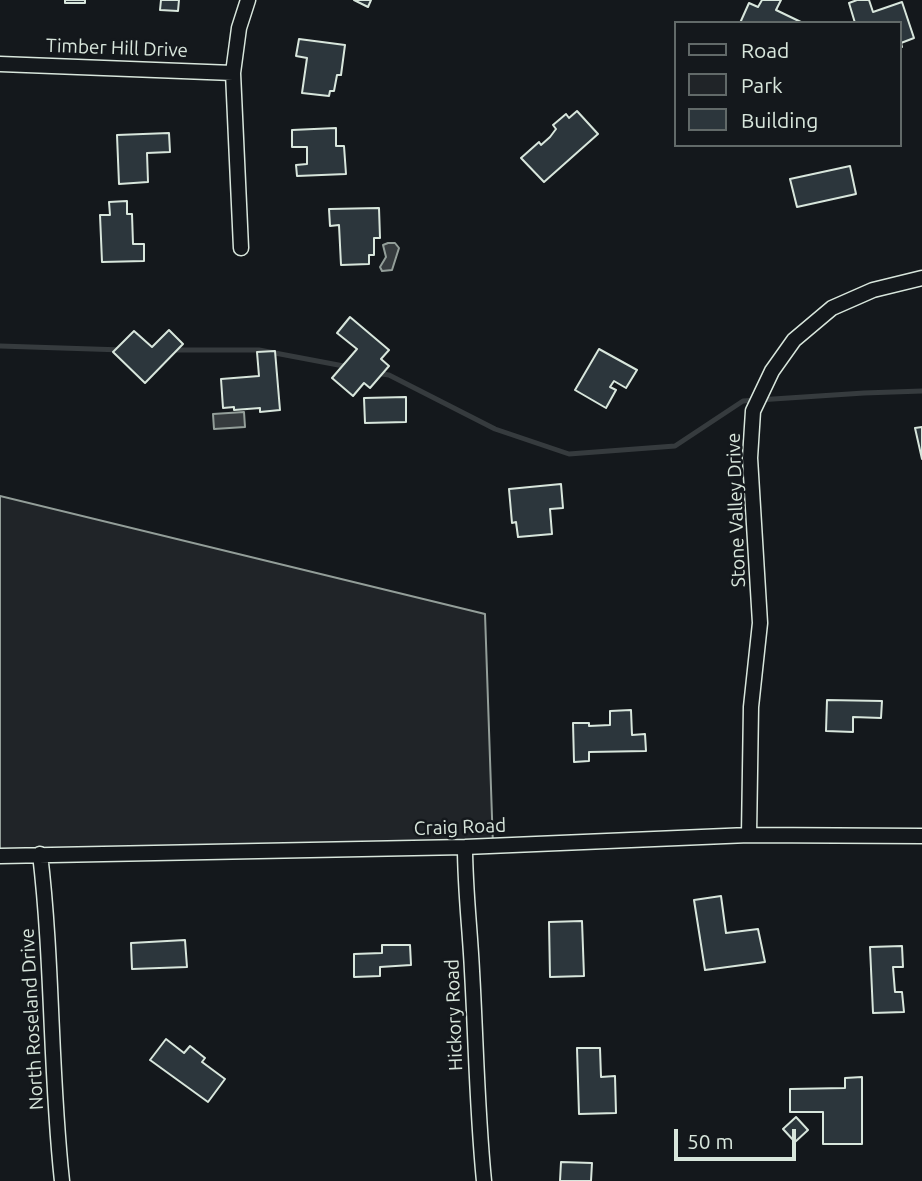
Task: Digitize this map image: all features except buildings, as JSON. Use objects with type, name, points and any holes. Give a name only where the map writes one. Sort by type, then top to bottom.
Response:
[{"type":"street","points":[[241,248],[233,72],[239,28],[248,0]]},
{"type":"street","name":"Timber Hill Drive","points":[[0,64],[233,72]]},
{"type":"street","name":"Stone Valley Drive","points":[[750,835],[751,706],[760,623],[750,458],[753,411],[772,371],[794,340],[832,308],[873,290],[922,278]]},
{"type":"street","name":"Craig Road","points":[[0,856],[465,847],[750,835],[922,836]]},
{"type":"street","name":"Hickory Road","points":[[465,847],[465,893],[484,1181]]},
{"type":"street","name":"North Roseland Drive","points":[[40,855],[53,1083],[62,1181]]},
{"type":"green space","points":[[0,496],[485,614],[493,846],[0,857]]},
{"type":"shaded area","points":[[395,243],[399,248],[392,270],[382,271],[380,267],[386,257],[383,245]]},
{"type":"shaded area","points":[[244,412],[245,427],[214,429],[213,414]]},
{"type":"waterway","points":[[0,346],[123,350]]},
{"type":"waterway","points":[[171,350],[259,350],[349,367]]},
{"type":"waterway","points":[[375,373],[389,375],[495,429],[569,454],[675,446],[743,401],[922,391]]}]
